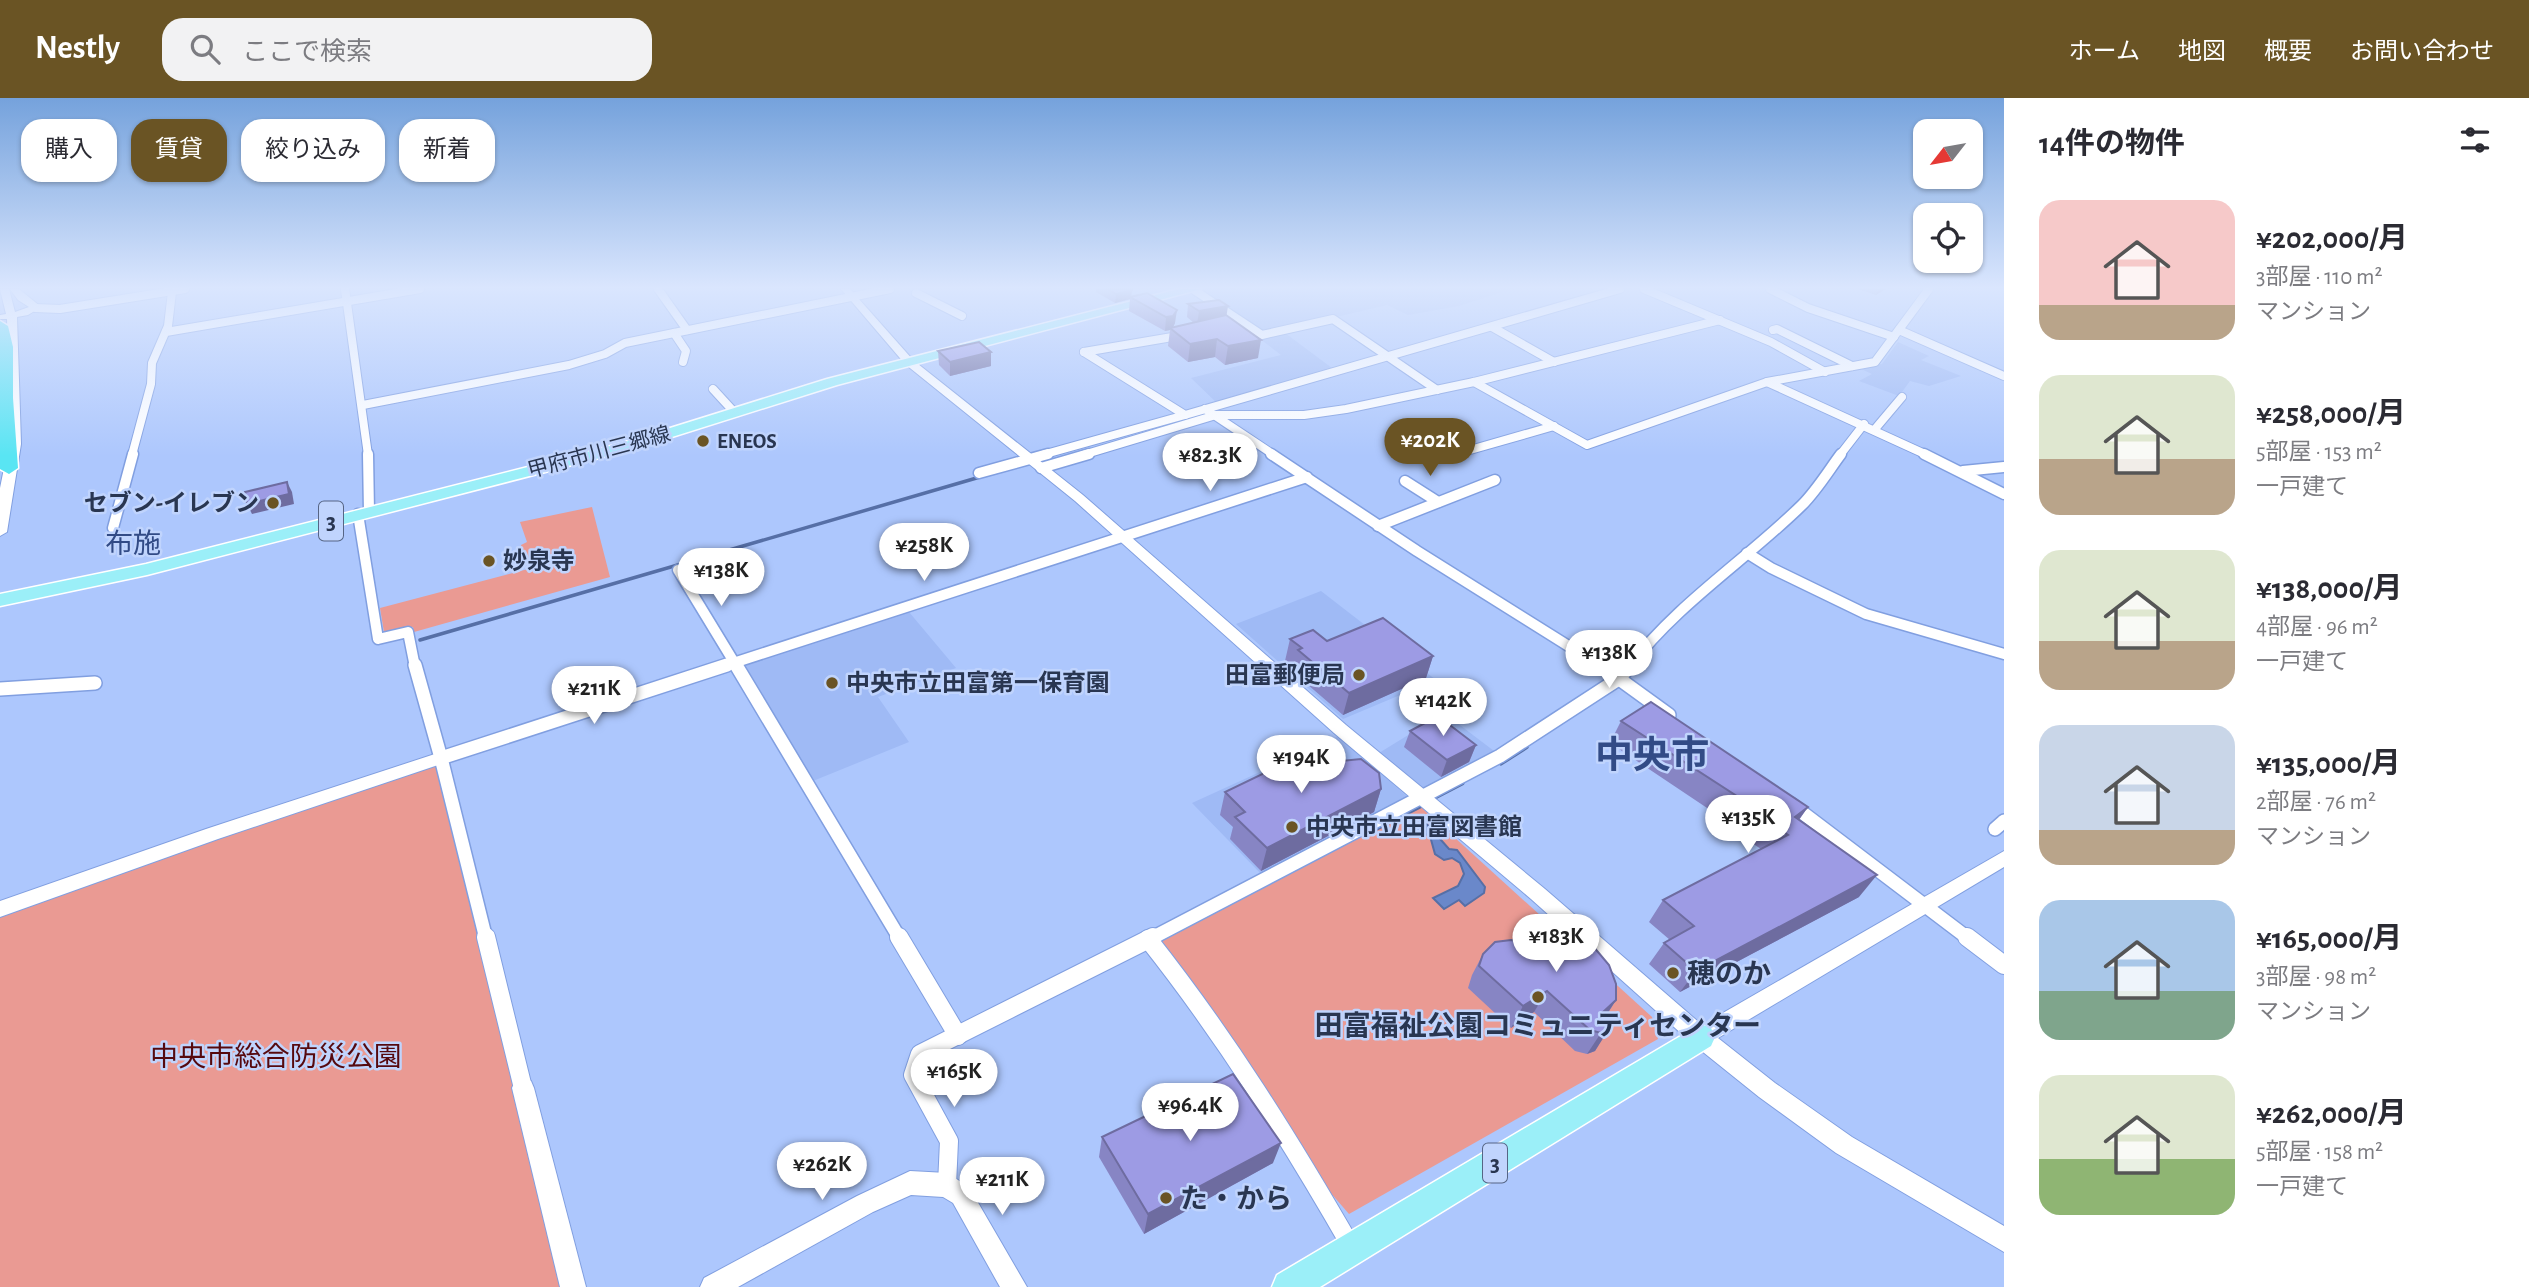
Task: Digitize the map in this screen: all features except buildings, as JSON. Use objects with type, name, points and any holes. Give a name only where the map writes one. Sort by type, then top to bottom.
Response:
[{"type":"highway","points":[[5,344],[9,468]]},
{"type":"main road","name":"甲府市川三郷線","points":[[0,600],[147,569],[639,443],[832,382],[978,344]]},
{"type":"main road","name":"3","points":[[1289,1287],[1701,1037]]},
{"type":"street","points":[[0,532],[15,444],[14,344]]},
{"type":"street","points":[[113,528],[151,384],[148,376],[152,359],[160,344]]},
{"type":"street","points":[[353,344],[368,454],[363,557],[378,639],[408,632],[573,1287]]},
{"type":"street","points":[[363,405],[569,365],[605,354],[622,344]]},
{"type":"street","points":[[682,344],[686,351],[683,362]]},
{"type":"street","points":[[894,344],[909,362],[1124,538],[1701,1037],[1844,1145],[2004,1240]]},
{"type":"street","points":[[1128,344],[1084,352],[1185,415]]},
{"type":"street","points":[[1369,344],[1437,390]]},
{"type":"street","points":[[979,473],[1034,463],[1440,344]]},
{"type":"street","points":[[1523,344],[1555,362]]},
{"type":"street","points":[[1034,463],[1185,415],[1210,412],[1304,415],[1474,382],[1624,344]]},
{"type":"street","points":[[1775,344],[1825,372]]},
{"type":"street","points":[[1810,344],[1852,366]]},
{"type":"street","points":[[1474,382],[1587,445],[1767,382],[1875,362],[1888,344]]},
{"type":"street","points":[[1924,344],[2002,374]]},
{"type":"street","points":[[1767,382],[1875,429],[2004,494]]},
{"type":"street","points":[[713,389],[736,413]]},
{"type":"street","points":[[1875,429],[1902,397]]},
{"type":"street","points":[[1210,412],[1378,526],[1620,678],[1679,722]]},
{"type":"street","points":[[947,1185],[949,1141],[913,1075],[920,1055],[1500,756],[1620,678],[1651,642],[1716,578],[1803,504],[1864,424]]},
{"type":"street","points":[[1456,454],[1554,426]]},
{"type":"street","points":[[1962,471],[2004,467]]},
{"type":"street","points":[[0,909],[212,834],[441,758],[1307,477]]},
{"type":"street","points":[[1378,526],[1495,480]]},
{"type":"street","points":[[1405,481],[1438,502]]},
{"type":"street","points":[[1746,552],[1771,568],[1866,614],[2004,654]]},
{"type":"street","points":[[678,570],[958,1036]]},
{"type":"street","points":[[0,689],[95,683]]},
{"type":"street","points":[[1781,796],[2004,965]]},
{"type":"street","points":[[1701,1037],[2004,858]]},
{"type":"street","points":[[1149,939],[1182,979],[1255,1085],[1353,1250]]},
{"type":"street","points":[[713,1287],[865,1204],[910,1183],[947,1185],[961,1195],[1014,1287]]},
{"type":"shaded area","points":[[1267,344],[1300,344],[1336,371],[1218,404],[1191,378],[1281,355]]},
{"type":"shaded area","points":[[1896,344],[1904,344],[1929,356],[1921,360],[1961,376],[1929,386],[1910,381],[1899,396],[1859,381],[1872,374],[1859,368],[1882,364]]},
{"type":"shaded area","points":[[1321,591],[1436,680],[1343,719],[1236,624]]},
{"type":"shaded area","name":"中央市立田富第一保育園","points":[[904,606],[956,668],[878,697],[909,742],[808,783],[736,663]]},
{"type":"shaded area","points":[[1444,713],[1494,751],[1425,790],[1379,753]]},
{"type":"shaded area","points":[[1339,736],[1412,801],[1264,877],[1192,803]]},
{"type":"shaded area","points":[[1425,822],[1449,849],[1457,850],[1485,887],[1484,893],[1465,906],[1459,900],[1444,909],[1433,898],[1458,886],[1464,874],[1460,863],[1452,858],[1444,860],[1435,854],[1430,836],[1413,829],[1417,823]]},
{"type":"green space","points":[[592,507],[610,577],[414,632],[413,627],[384,632],[380,608],[528,569],[521,545],[527,542],[520,522]]},
{"type":"green space","name":"中央市総合防災公園","points":[[441,758],[573,1287],[0,1287],[0,909]]},
{"type":"green space","points":[[1420,806],[1652,1017],[1658,1039],[1349,1214],[1303,1161],[1158,940]]},
{"type":"waterway","points":[[420,640],[980,477]]},
{"type":"waterway","points":[[1501,763],[1526,747]]},
{"type":"waterway","points":[[1435,797],[1462,783]]},
{"type":"waterway","points":[[1371,831],[1420,806]]},
{"type":"place","name":"ENEOS","points":[[703,441]]},
{"type":"place","name":"セブン-イレブン","points":[[273,503]]},
{"type":"place","name":"妙泉寺","points":[[489,561]]},
{"type":"place","name":"田富郵便局","points":[[1359,675]]},
{"type":"place","name":"中央市立田富第一保育園","points":[[832,683]]},
{"type":"place","name":"中央市立田富図書館","points":[[1292,827]]},
{"type":"place","name":"穂のか","points":[[1673,973]]},
{"type":"place","name":"田富福祉公園コミュニティセンター","points":[[1538,997]]},
{"type":"place","name":"た・から","points":[[1166,1198]]},
{"type":"district","name":"布施","points":[[133,543]]},
{"type":"district","name":"中央市","points":[[1652,755]]}]
